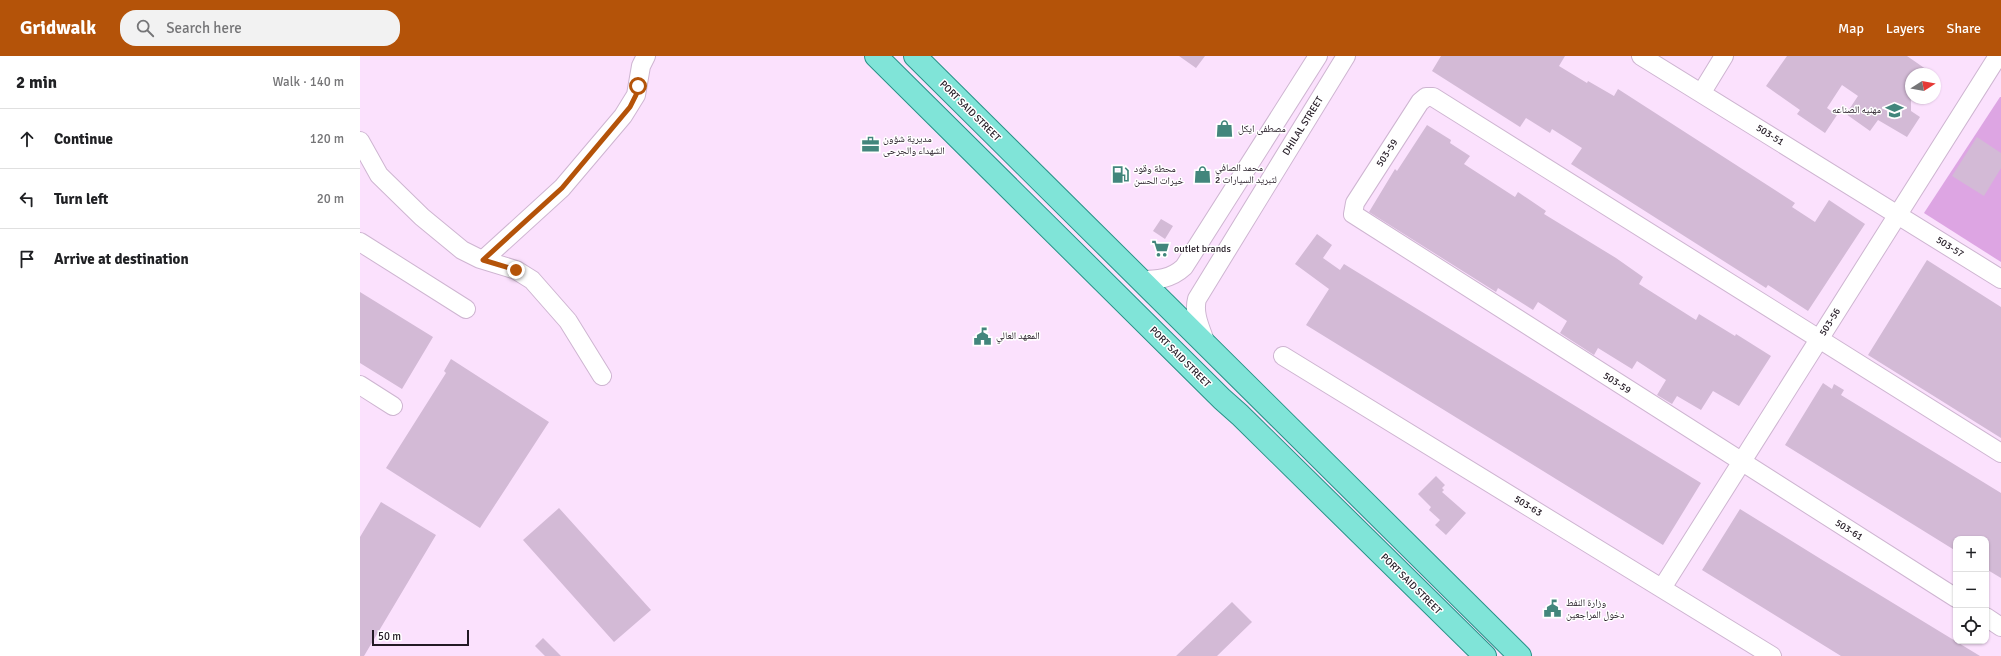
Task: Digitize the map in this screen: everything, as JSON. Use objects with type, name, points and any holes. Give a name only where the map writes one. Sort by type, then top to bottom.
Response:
[{"type":"main road","name":"PORT SAID STREET","points":[[876,56],[1222,399],[1485,656]]},
{"type":"main road","name":"PORT SAID STREET","points":[[915,56],[1520,656]]},
{"type":"street","points":[[1140,280],[1158,280],[1167,278],[1176,274],[1184,267],[1318,56]]},
{"type":"street","name":"DHILAL STREET","points":[[1206,344],[1196,314],[1195,307],[1197,299],[1346,56]]},
{"type":"street","name":"503-51","points":[[1641,56],[1702,92],[1898,214]]},
{"type":"street","points":[[1702,92],[1724,56]]},
{"type":"street","name":"503-56","points":[[1662,588],[1998,56]]},
{"type":"street","points":[[483,260],[562,188],[623,116],[636,95],[644,57]]},
{"type":"street","name":"503-59","points":[[1742,462],[1353,214],[1355,203],[1420,102],[1426,97],[1433,97],[1819,340]]},
{"type":"street","points":[[360,141],[379,175],[422,217],[462,250],[483,260],[516,270],[532,280],[568,321],[602,376]]},
{"type":"street","name":"503-57","points":[[1898,214],[2001,279]]},
{"type":"street","points":[[360,242],[466,309]]},
{"type":"street","points":[[1819,340],[2001,453]]},
{"type":"street","name":"503-63","points":[[1283,356],[1772,656]]},
{"type":"street","points":[[360,385],[394,406]]},
{"type":"street","name":"503-61","points":[[1742,462],[1953,596]]},
{"type":"street","points":[[1989,619],[2001,627]]},
{"type":"shaded area","points":[[2001,97],[2001,262],[1924,213]]},
{"type":"building","points":[[1179,56],[1205,56],[1196,68]]},
{"type":"building","points":[[1441,56],[1565,56],[1559,66],[1587,83],[1588,81],[1614,96],[1618,89],[1795,203],[1792,207],[1815,222],[1829,200],[1865,224],[1808,311],[1768,285],[1766,288],[1571,164],[1582,148],[1552,129],[1550,133],[1526,118],[1520,127],[1432,71]]},
{"type":"building","points":[[1787,56],[1907,56],[1924,68],[1905,68],[1905,104],[1911,104],[1911,111],[1920,117],[1907,137],[1878,120],[1870,131],[1846,114],[1858,96],[1842,85],[1827,108],[1837,115],[1825,133],[1797,114],[1800,110],[1766,86]]},
{"type":"building","points":[[1427,125],[1451,140],[1450,143],[1470,156],[1464,164],[1515,197],[1518,192],[1546,211],[1544,214],[1616,258],[1643,277],[1639,284],[1696,320],[1699,314],[1735,336],[1736,334],[1771,356],[1739,406],[1713,391],[1701,410],[1677,396],[1672,404],[1657,395],[1666,380],[1637,361],[1632,369],[1598,348],[1594,355],[1560,333],[1567,321],[1538,302],[1533,310],[1498,288],[1496,292],[1369,212],[1395,169],[1397,171]]},
{"type":"building","points":[[1977,137],[2001,153],[2001,168],[1984,196],[1952,176]]},
{"type":"building","points":[[1161,219],[1173,226],[1165,239],[1153,231]]},
{"type":"building","points":[[1317,234],[1332,245],[1323,258],[1340,270],[1344,264],[1701,483],[1663,545],[1306,325],[1329,289],[1295,264]]},
{"type":"building","points":[[1927,260],[2001,307],[2001,438],[1868,355]]},
{"type":"building","points":[[360,292],[433,337],[402,389],[360,363]]},
{"type":"building","points":[[451,359],[549,422],[480,528],[386,468],[446,373],[444,371]]},
{"type":"building","points":[[1823,383],[1832,389],[1834,384],[1844,390],[1841,395],[2001,493],[2001,578],[1989,571],[1989,536],[1953,536],[1953,549],[1785,445]]},
{"type":"building","points":[[1436,476],[1445,485],[1442,488],[1444,490],[1442,492],[1466,513],[1446,535],[1435,525],[1440,520],[1429,510],[1431,507],[1418,494]]},
{"type":"building","points":[[381,502],[436,535],[364,656],[360,656],[360,537]]},
{"type":"building","points":[[559,508],[651,610],[614,642],[523,540]]},
{"type":"building","points":[[1740,509],[1953,640],[1953,644],[1960,644],[1980,656],[1841,656],[1702,570]]},
{"type":"building","points":[[1232,602],[1252,622],[1217,656],[1176,656]]},
{"type":"building","points":[[543,638],[561,656],[545,656],[535,646]]},
{"type":"place","name":"مهنيه الصناعه","points":[[1894,110]]},
{"type":"place","name":"مصطفى ايكل","points":[[1225,129]]},
{"type":"place","name":"مديرية شؤون الشهداء والجرحى","points":[[870,145]]},
{"type":"place","name":"محمد الصافي لتبريد السيارات 2","points":[[1202,174]]},
{"type":"place","name":"محطة وقود خيرات الحسن","points":[[1121,175]]},
{"type":"place","name":"outlet brands","points":[[1161,249]]},
{"type":"place","name":"المعهد العالي","points":[[983,336]]},
{"type":"place","name":"وزارة النفط دخول المراجعين","points":[[1553,609]]},
{"type":"route","points":[[516,270],[483,260],[562,188],[630,107],[636,95],[638,86]]}]
